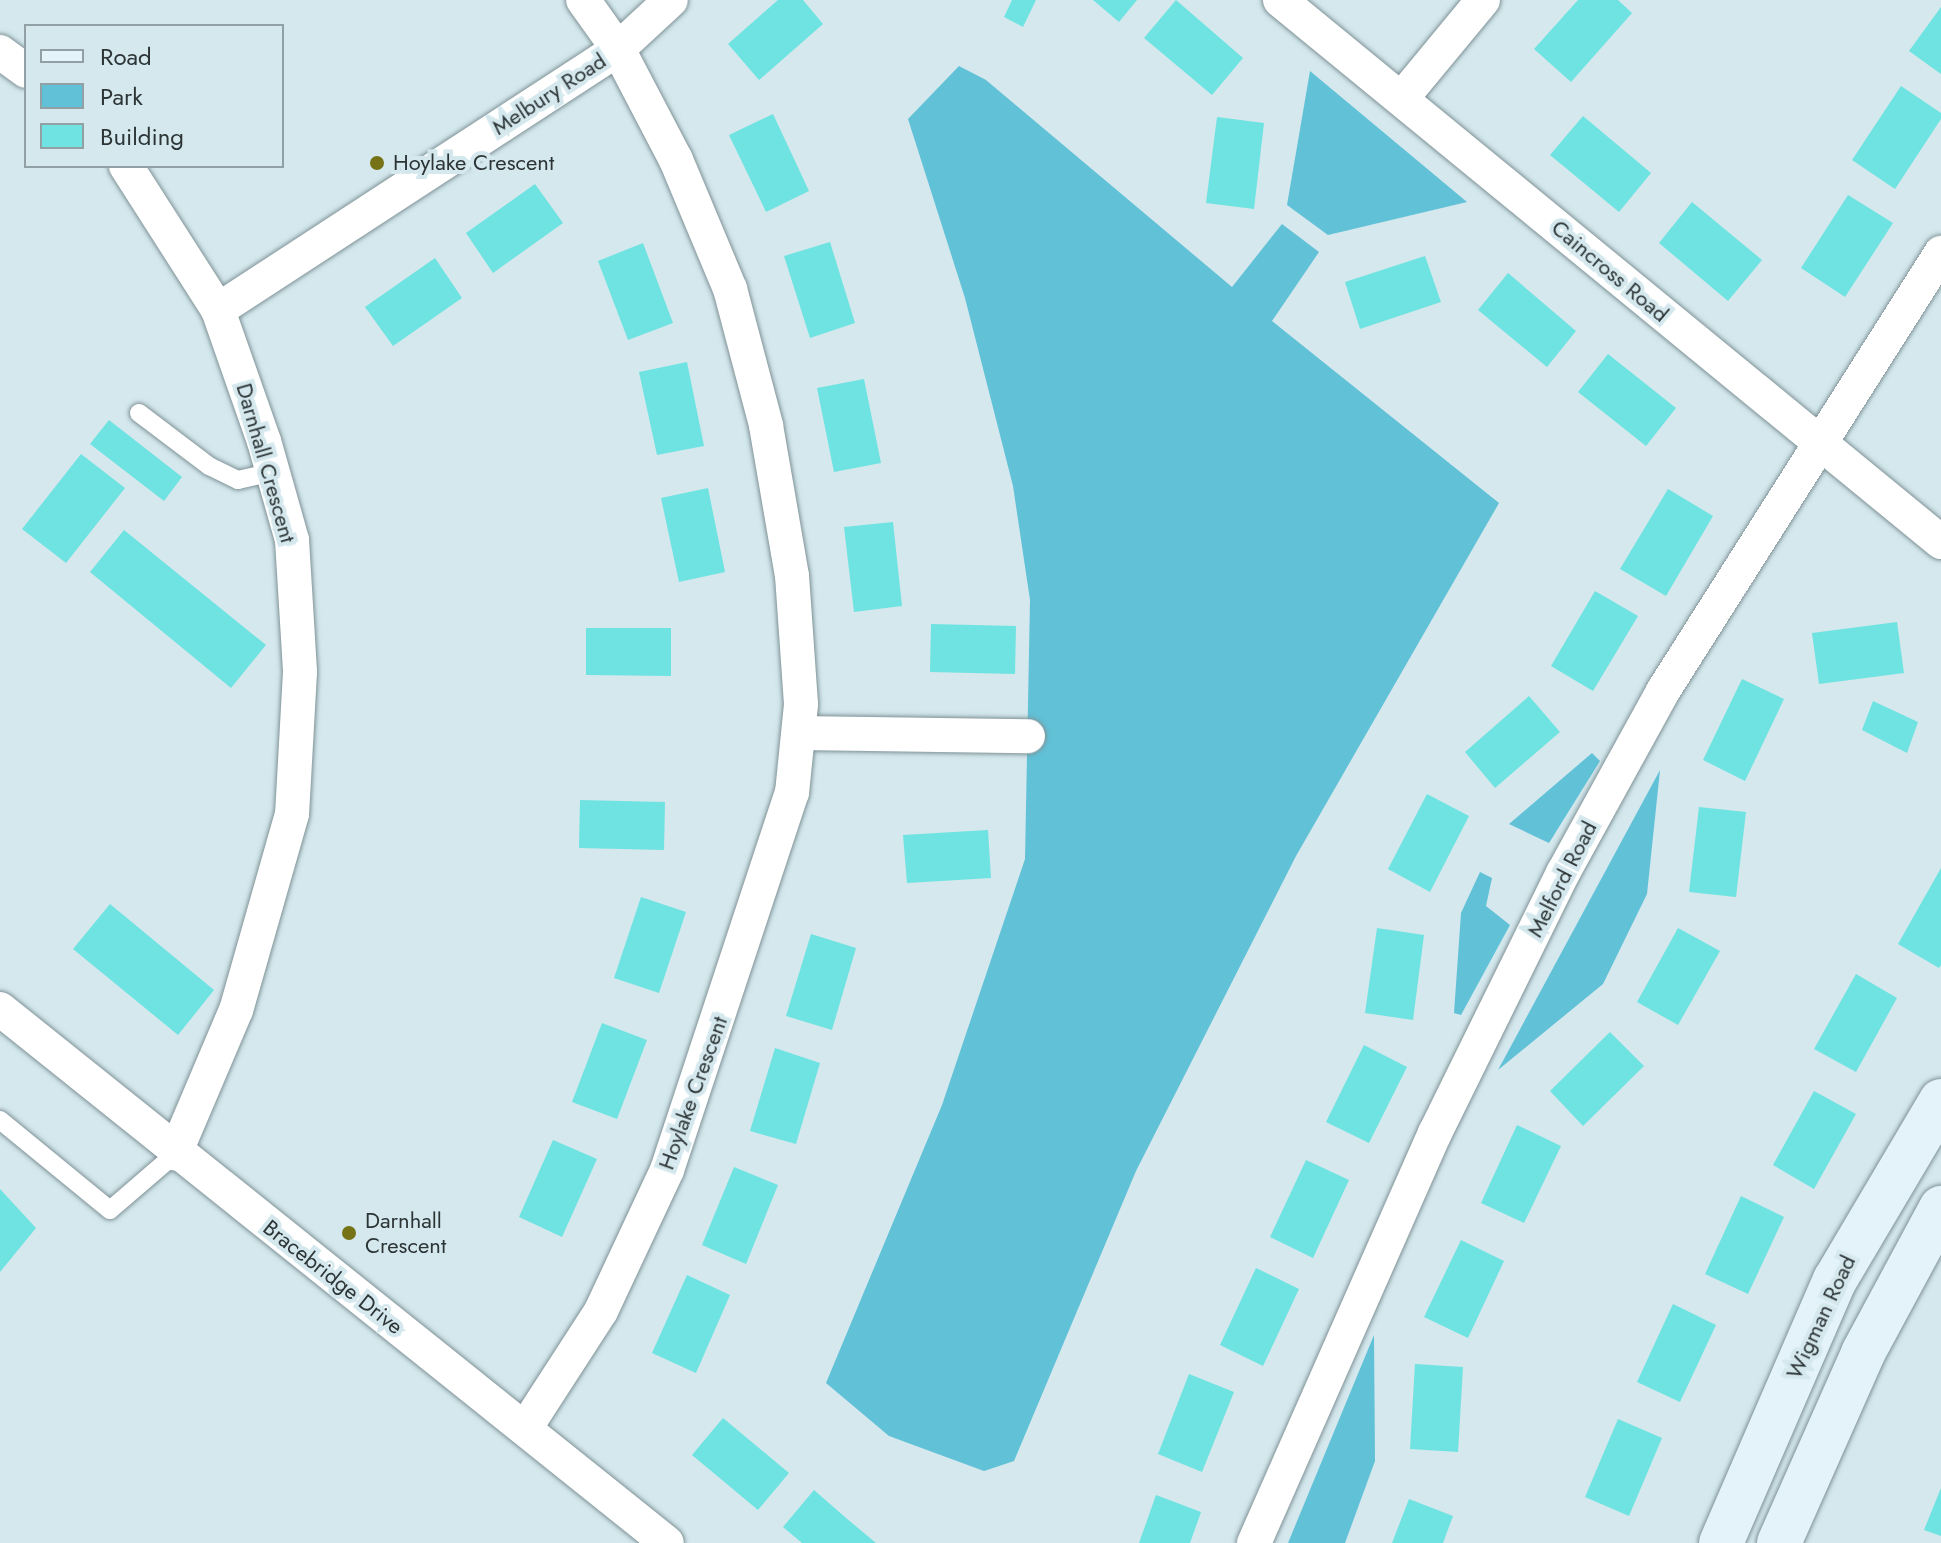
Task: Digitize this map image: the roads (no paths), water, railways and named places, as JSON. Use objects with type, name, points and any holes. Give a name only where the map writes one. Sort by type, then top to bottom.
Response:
[{"type":"street","name":"Hoylake Crescent","points":[[526,1427],[601,1311],[667,1170],[788,808],[799,733],[792,576],[746,349],[730,289],[676,160],[618,49],[583,0]]},
{"type":"street","name":"Melbury Road","points":[[218,310],[618,49],[671,0]]},
{"type":"street","name":"Caincross Road","points":[[1280,0],[1941,542]]},
{"type":"street","points":[[1402,98],[1483,0]]},
{"type":"street","points":[[0,52],[24,70]]},
{"type":"street","name":"Darnhall Crescent","points":[[127,168],[218,310],[273,472],[292,540],[299,658],[292,814],[236,1010],[175,1154]]},
{"type":"street","name":"Melford Road","points":[[1254,1543],[1428,1146],[1563,873],[1663,691],[1817,443],[1941,253]]},
{"type":"street","points":[[799,733],[1028,736]]},
{"type":"street","name":"Bracebridge Drive","points":[[0,1009],[175,1154],[526,1427],[667,1543]]},
{"type":"street","name":"Wigman Road","points":[[1721,1543],[1835,1280],[1941,1101]]},
{"type":"street","points":[[1779,1543],[1863,1353],[1941,1208]]},
{"type":"lane","points":[[139,413],[209,466],[238,480],[273,472]]},
{"type":"lane","points":[[0,1120],[110,1210],[175,1154]]},
{"type":"place","name":"Hoylake Crescent","points":[[377,163]]},
{"type":"place","name":"Darnhall Crescent","points":[[349,1233]]}]
